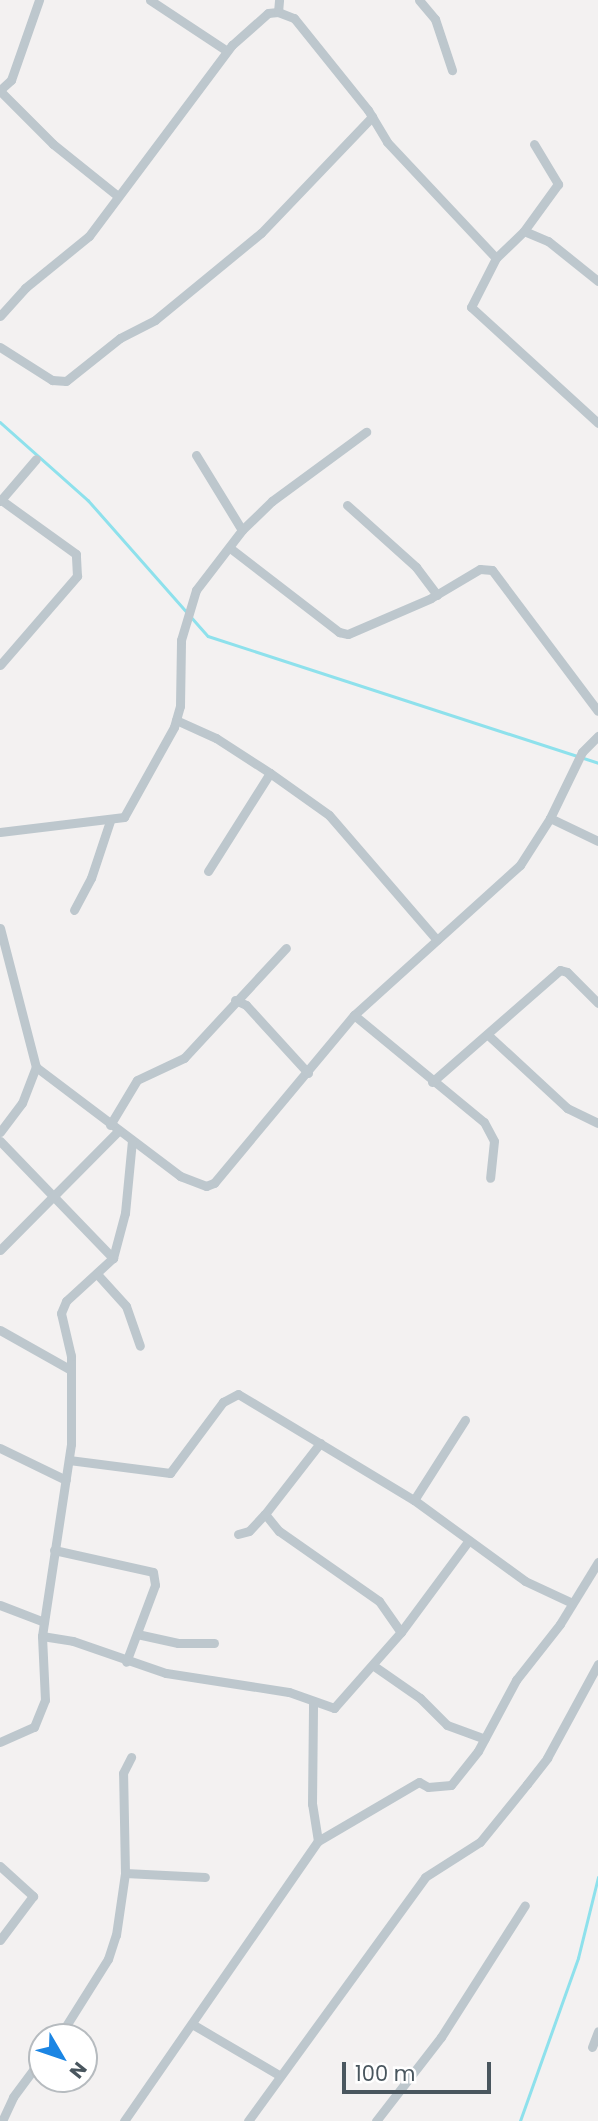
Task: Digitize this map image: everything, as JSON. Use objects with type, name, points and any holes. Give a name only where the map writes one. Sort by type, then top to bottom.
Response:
[{"type":"street","points":[[39,0],[11,80],[0,90],[8,104],[118,196]]},
{"type":"street","points":[[150,0],[227,51]]},
{"type":"street","points":[[278,12],[279,0]]},
{"type":"street","points":[[419,0],[435,19],[452,70]]},
{"type":"street","points":[[0,316],[25,288],[89,236],[227,51],[258,20],[278,12],[294,18],[372,117],[387,142],[410,163],[433,196],[496,258]]},
{"type":"street","points":[[0,347],[52,380],[66,381],[120,338],[155,320],[261,233],[372,117]]},
{"type":"street","points":[[534,144],[559,180],[524,231],[496,258],[474,296],[473,311],[598,423]]},
{"type":"street","points":[[524,231],[548,241],[598,281]]},
{"type":"street","points":[[0,832],[110,821],[124,817],[134,804],[176,720],[184,622],[196,590],[242,530],[294,483],[366,432]]},
{"type":"street","points":[[195,455],[242,530]]},
{"type":"street","points":[[0,665],[77,576],[76,554],[0,500],[36,459]]},
{"type":"street","points":[[347,505],[416,567],[437,595]]},
{"type":"street","points":[[230,548],[339,632],[356,632],[437,595],[480,569],[492,570],[598,711]]},
{"type":"street","points":[[176,720],[216,738],[330,815],[437,940]]},
{"type":"street","points":[[0,928],[8,948],[15,996],[36,1067],[118,1131],[195,1184],[214,1183],[354,1015],[520,865],[550,818],[582,752],[598,736]]},
{"type":"street","points":[[208,871],[270,773]]},
{"type":"street","points":[[550,818],[598,841]]},
{"type":"street","points":[[74,910],[91,878],[110,821]]},
{"type":"street","points":[[0,957],[8,948]]},
{"type":"street","points":[[110,1125],[137,1080],[184,1058],[286,948]]},
{"type":"street","points":[[432,1083],[560,970],[598,1003]]},
{"type":"street","points":[[243,992],[246,1005]]},
{"type":"street","points":[[235,1000],[246,1005],[308,1073]]},
{"type":"street","points":[[354,1015],[493,1134],[490,1178]]},
{"type":"street","points":[[488,1035],[567,1108],[598,1122]]},
{"type":"street","points":[[0,1132],[22,1103],[36,1067]]},
{"type":"street","points":[[0,1250],[118,1131]]},
{"type":"street","points":[[0,1742],[34,1727],[41,1716],[46,1686],[42,1636],[69,1460],[71,1370],[62,1305],[113,1258],[125,1213],[132,1140]]},
{"type":"street","points":[[0,1141],[53,1199],[113,1258]]},
{"type":"street","points":[[97,1274],[126,1306],[139,1346]]},
{"type":"street","points":[[0,1330],[71,1370]]},
{"type":"street","points":[[69,1460],[170,1473],[223,1402],[238,1394],[414,1500],[524,1581],[570,1602]]},
{"type":"street","points":[[414,1500],[465,1420]]},
{"type":"street","points":[[238,1534],[249,1531],[265,1514],[320,1443]]},
{"type":"street","points":[[0,1448],[66,1480]]},
{"type":"street","points":[[265,1514],[279,1531],[379,1601],[401,1632]]},
{"type":"street","points":[[42,1636],[73,1642],[126,1662],[166,1673],[289,1692],[338,1707],[401,1632],[469,1540]]},
{"type":"street","points":[[54,1550],[153,1572],[155,1586],[126,1662]]},
{"type":"street","points":[[124,2121],[318,1841],[419,1782],[428,1787],[451,1785],[485,1739],[516,1680],[556,1630],[570,1602],[598,1562]]},
{"type":"street","points":[[0,1605],[44,1622]]},
{"type":"street","points":[[137,1634],[177,1643],[214,1643]]},
{"type":"street","points":[[248,2121],[425,1877],[480,1842],[547,1758],[598,1664]]},
{"type":"street","points":[[373,1666],[420,1698],[447,1725],[485,1739]]},
{"type":"street","points":[[313,1701],[312,1804],[318,1841]]},
{"type":"street","points":[[68,2023],[108,1959],[125,1872],[123,1773],[131,1757]]},
{"type":"street","points":[[0,1866],[33,1896],[0,1940]]},
{"type":"street","points":[[125,1872],[205,1877]]},
{"type":"street","points":[[376,2121],[440,2037],[525,1905]]},
{"type":"street","points":[[192,2024],[279,2075]]},
{"type":"street","points":[[592,2048],[598,2031]]},
{"type":"street","points":[[2,2121],[13,2097],[28,2077]]},
{"type":"waterway","points":[[0,422],[88,500],[208,636],[598,763]]},
{"type":"waterway","points":[[520,2121],[578,1958],[598,1877]]}]
